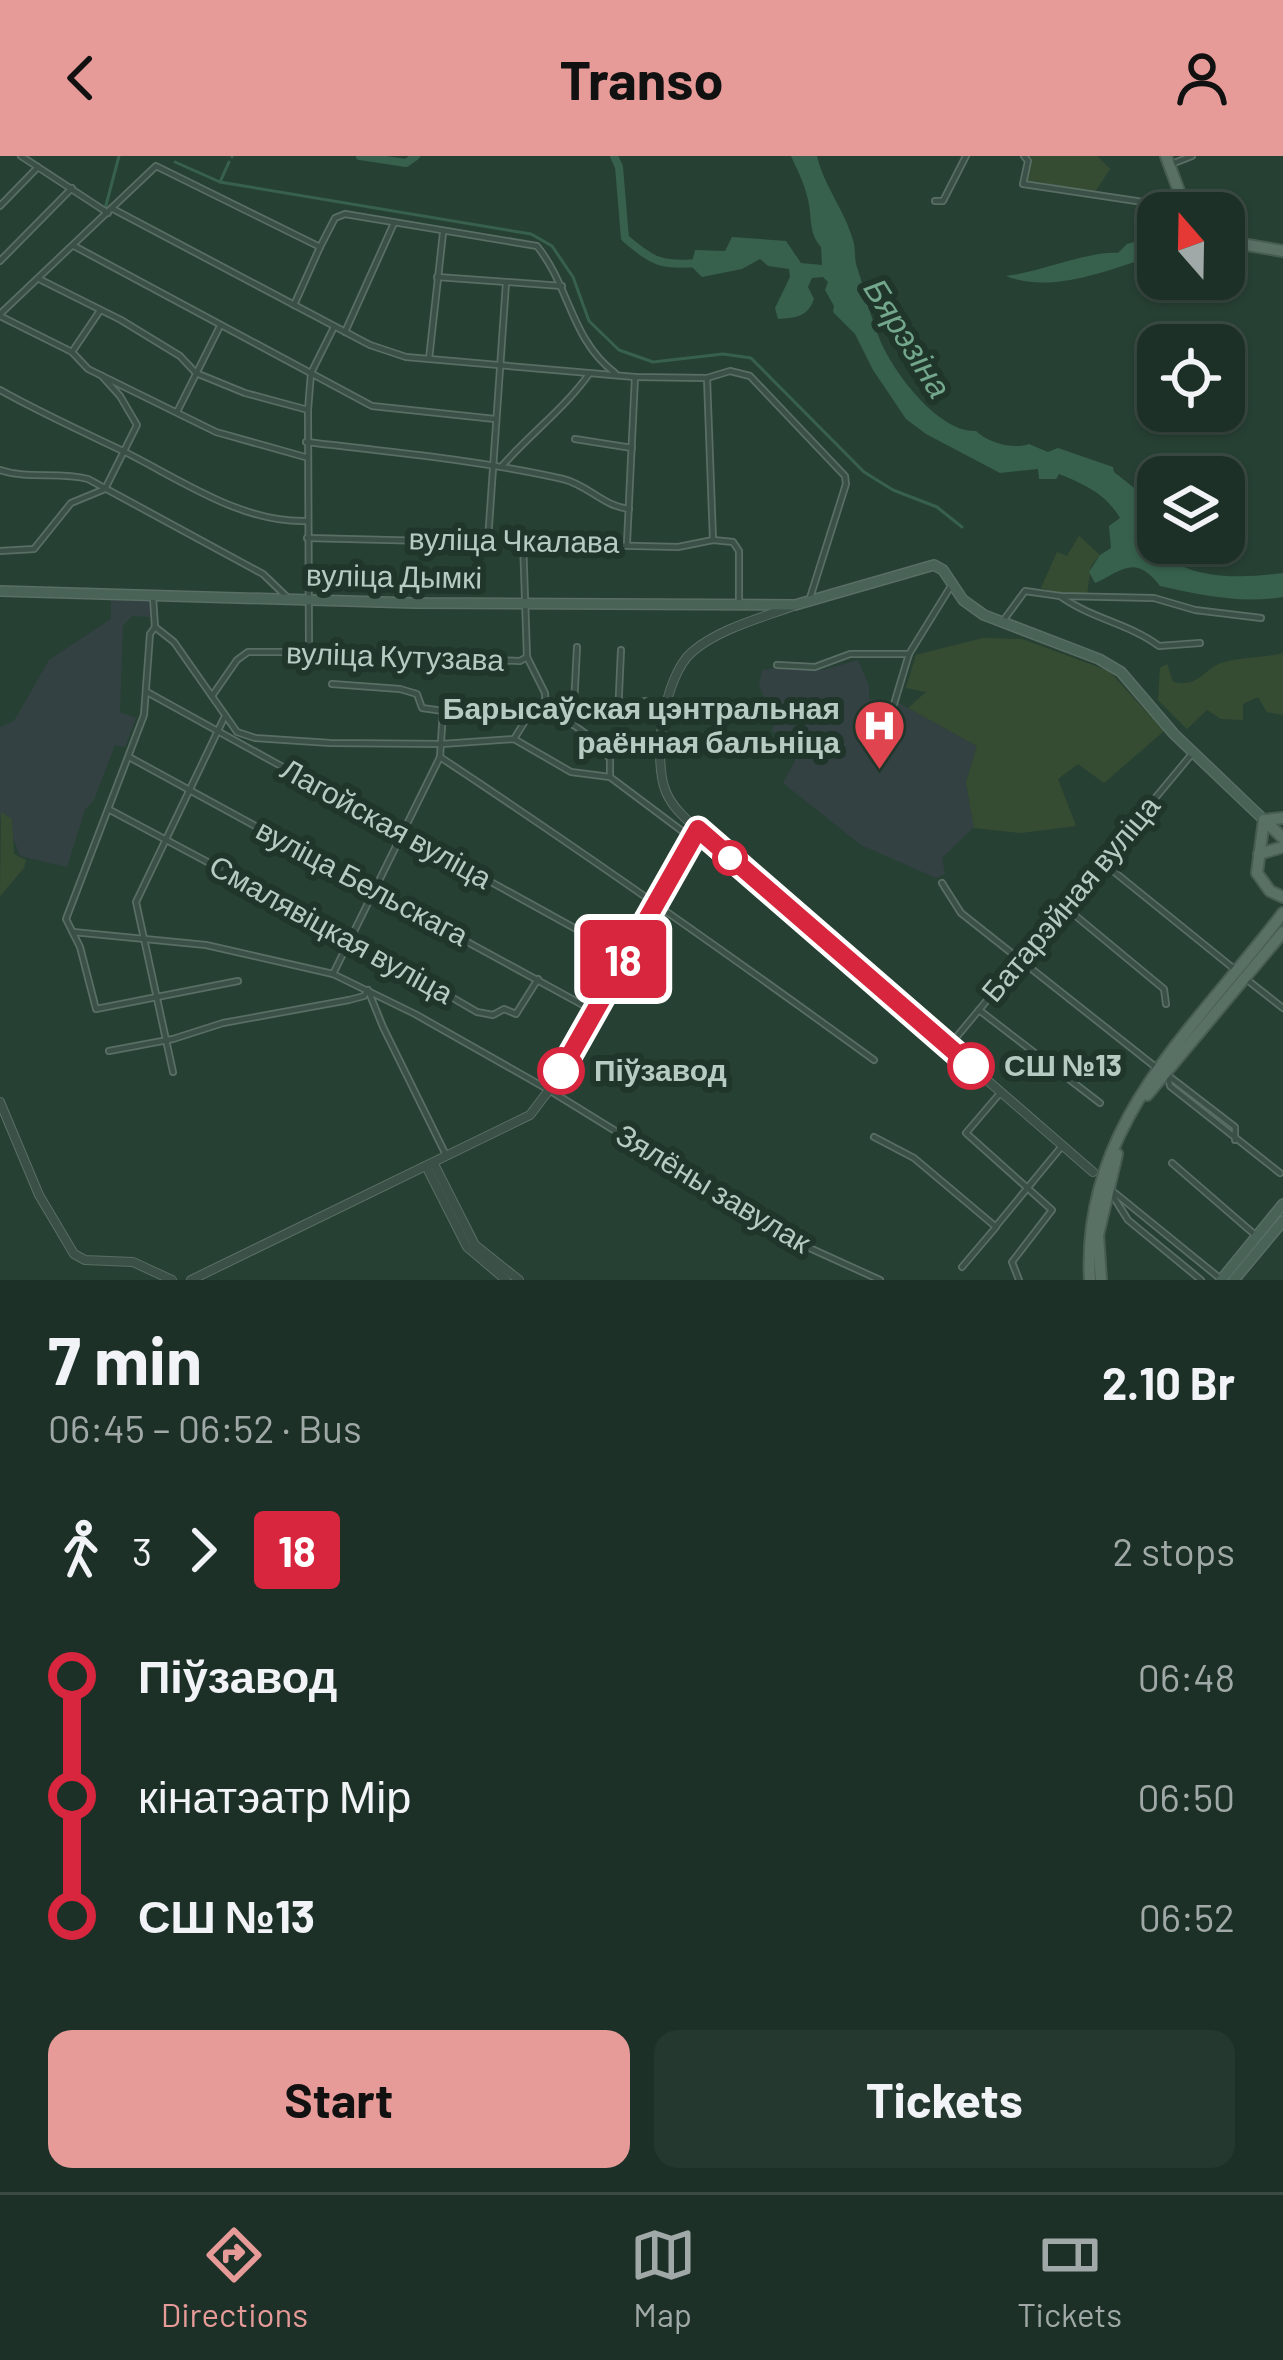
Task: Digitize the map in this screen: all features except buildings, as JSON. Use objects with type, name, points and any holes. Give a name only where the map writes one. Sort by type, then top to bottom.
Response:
[{"type":"main road","points":[[1168,160],[1179,192]]},
{"type":"main road","points":[[1245,245],[1283,251]]},
{"type":"main road","name":"вуліца Дымкі","points":[[288,599],[795,605],[934,565],[943,570],[951,586]]},
{"type":"main road","points":[[951,586],[963,600],[1001,623],[1110,664],[1127,678],[1283,842],[1259,854]]},
{"type":"main road","points":[[0,591],[288,599]]},
{"type":"main road","points":[[1264,820],[1283,818]]},
{"type":"main road","points":[[1090,1280],[1089,1238],[1100,1179],[1145,1098],[1282,921],[1280,896],[1259,877],[1256,867],[1264,820]]},
{"type":"main road","points":[[1100,1179],[1101,1280]]},
{"type":"main road","points":[[1222,1280],[1283,1204]]},
{"type":"main road","points":[[1234,1280],[1283,1221]]},
{"type":"street","points":[[21,156],[110,211],[390,353],[634,377],[707,378],[730,371],[750,376],[845,476],[809,601]]},
{"type":"street","points":[[935,200],[943,201],[966,156]]},
{"type":"street","points":[[1024,156],[1028,161],[1023,184],[1137,203]]},
{"type":"street","points":[[1168,160],[1192,156]]},
{"type":"street","points":[[0,551],[34,549],[71,503],[105,489],[137,424],[101,376],[72,352],[0,315],[156,166],[320,248]]},
{"type":"street","points":[[0,206],[38,167]]},
{"type":"street","points":[[0,261],[72,188]]},
{"type":"street","points":[[293,305],[334,218],[345,214],[537,246],[562,286],[585,343],[620,376]]},
{"type":"street","points":[[345,332],[394,223]]},
{"type":"street","points":[[429,360],[443,233]]},
{"type":"street","points":[[74,246],[372,406],[495,419]]},
{"type":"street","points":[[437,277],[562,286]]},
{"type":"street","points":[[40,280],[121,320],[180,356],[196,373],[245,393],[308,410]]},
{"type":"street","points":[[488,540],[506,283]]},
{"type":"street","points":[[72,352],[99,312]]},
{"type":"street","points":[[177,412],[220,326]]},
{"type":"street","points":[[309,652],[308,410],[311,374],[334,327]]},
{"type":"street","points":[[502,466],[527,436],[576,393],[589,374]]},
{"type":"street","points":[[101,376],[216,432],[305,457]]},
{"type":"street","points":[[627,543],[634,377]]},
{"type":"street","points":[[707,378],[713,540],[734,542],[738,548],[739,606]]},
{"type":"street","points":[[0,390],[177,480],[268,519],[306,521]]},
{"type":"street","points":[[575,439],[632,448]]},
{"type":"street","points":[[306,442],[502,466],[580,483],[606,503],[629,509]]},
{"type":"street","name":"вуліца Дымкі","points":[[0,470],[32,477],[77,476],[262,574],[288,599]]},
{"type":"street","name":"вуліца Чкалава","points":[[308,538],[678,547],[713,540]]},
{"type":"street","points":[[523,540],[527,657],[545,693],[545,712]]},
{"type":"street","points":[[894,704],[910,654],[951,586]]},
{"type":"street","points":[[1001,623],[1025,591],[1154,598],[1195,610],[1261,618]]},
{"type":"street","points":[[1060,596],[1091,616],[1136,629],[1160,646],[1200,644]]},
{"type":"street","points":[[153,597],[155,627],[150,634],[144,715],[66,920],[96,1010],[238,981]]},
{"type":"street","points":[[795,605],[704,643],[676,671],[667,705],[662,781],[670,800],[1001,1093],[1222,1280]]},
{"type":"street","points":[[752,606],[756,620]]},
{"type":"street","points":[[155,627],[174,642],[249,748]]},
{"type":"street","points":[[573,724],[577,647]]},
{"type":"street","points":[[618,715],[621,650]]},
{"type":"street","name":"вуліца Кутузава","points":[[212,696],[248,652],[445,662],[466,658],[520,662],[527,657]]},
{"type":"street","points":[[777,665],[815,667],[850,654],[910,654]]},
{"type":"street","points":[[332,684],[400,688],[417,694],[422,708],[443,711],[440,758],[333,974]]},
{"type":"street","name":"Лагойская вуліца","points":[[146,692],[625,956]]},
{"type":"street","points":[[619,704],[667,705]]},
{"type":"street","points":[[514,739],[526,718],[545,712],[573,724],[598,743],[610,759],[610,777]]},
{"type":"street","points":[[173,1072],[136,902],[225,715]]},
{"type":"street","points":[[217,730],[314,742],[442,744],[514,739],[571,772],[610,777],[692,838]]},
{"type":"street","name":"Батарэйная вуліца","points":[[949,1046],[1193,752]]},
{"type":"street","name":"вуліца Бельскага","points":[[129,757],[594,1011]]},
{"type":"street","points":[[440,758],[623,879],[874,1060]]},
{"type":"street","name":"Смалявіцкая вуліца","points":[[110,810],[485,1015],[504,1009],[516,1014],[538,979]]},
{"type":"street","points":[[190,1280],[524,1120],[549,1090],[698,829]]},
{"type":"street","points":[[1102,862],[1283,1008]]},
{"type":"street","points":[[942,884],[961,914],[1163,1073],[1177,1078],[1235,1127],[1235,1140],[1280,1173]]},
{"type":"street","points":[[1065,907],[1164,989],[1166,1004]]},
{"type":"street","name":"Зялёны завулак","points":[[73,932],[206,945],[333,974],[549,1090],[791,1240],[880,1280]]},
{"type":"street","points":[[109,1051],[223,1023],[349,1000],[368,990]]},
{"type":"street","points":[[368,990],[448,1158]]},
{"type":"street","points":[[980,1010],[1100,1103]]},
{"type":"street","points":[[1001,1093],[966,1133],[1052,1210],[1012,1262],[1019,1280]]},
{"type":"street","points":[[0,1102],[39,1195],[74,1254],[85,1260],[134,1262],[172,1280]]},
{"type":"street","points":[[874,1137],[914,1158],[996,1227]]},
{"type":"street","points":[[962,1267],[1062,1146]]},
{"type":"street","points":[[1172,1163],[1257,1236]]},
{"type":"street","points":[[430,1166],[467,1247],[506,1280]]},
{"type":"street","points":[[430,1166],[475,1245],[519,1280]]},
{"type":"street","points":[[1100,1179],[1127,1220],[1201,1280]]},
{"type":"shaded area","points":[[791,156],[817,156],[854,243],[880,340],[906,383],[933,412],[1001,444],[1029,444],[1048,452],[1058,448],[1113,467],[1137,490],[1137,564],[1177,564],[1239,576],[1283,573],[1283,597],[1237,599],[1160,586],[1136,567],[1095,583],[1089,572],[1111,548],[1109,526],[1120,518],[1108,502],[1059,474],[1056,479],[1039,479],[1038,469],[1000,473],[906,419],[855,334],[833,312],[823,277],[812,278],[808,287],[814,299],[808,310],[778,319],[775,308],[790,277],[789,269],[768,266],[760,259],[742,269],[702,277],[691,266],[695,250],[725,251],[732,237],[786,241],[801,263],[822,265],[806,191]]},
{"type":"shaded area","points":[[1027,156],[1097,156],[1110,169],[1095,192],[1026,180]]},
{"type":"shaded area","points":[[1137,241],[1137,261],[1097,274],[1041,283],[1006,276],[1118,253]]},
{"type":"shaded area","points":[[1079,536],[1100,555],[1091,566],[1087,594],[1041,588],[1057,552],[1067,556]]},
{"type":"shaded area","points":[[111,600],[151,601],[151,617],[132,616],[123,626],[120,712],[136,718],[125,747],[115,745],[94,800],[85,810],[67,867],[20,856],[8,825],[0,819],[0,727],[14,721],[49,660],[111,619]]},
{"type":"shaded area","points":[[983,638],[1022,639],[1109,671],[1164,731],[1104,783],[1078,764],[1058,779],[1076,826],[1021,833],[974,828],[966,782],[977,746],[908,708],[926,692],[906,688],[916,655]]},
{"type":"shaded area","points":[[1283,653],[1283,715],[1267,712],[1258,697],[1243,704],[1243,720],[1221,719],[1207,710],[1187,729],[1158,700],[1160,668],[1167,664],[1173,682],[1187,683],[1221,663]]},
{"type":"shaded area","name":"Барысаўская цэнтральная раённая бальніца","points":[[858,660],[869,699],[897,702],[977,746],[966,782],[974,827],[942,858],[945,874],[936,878],[861,845],[783,783],[796,749],[772,731],[777,717],[772,717],[759,685],[762,670],[823,670]]},
{"type":"shaded area","points":[[1,812],[12,819],[14,854],[26,860],[0,896]]},
{"type":"waterway","points":[[105,209],[119,156]]},
{"type":"waterway","points":[[360,156],[406,163],[416,156]]},
{"type":"waterway","points":[[614,156],[625,238],[658,261],[699,263]]},
{"type":"waterway","points":[[175,162],[220,182],[229,162]]},
{"type":"waterway","points":[[220,182],[531,234],[552,246],[573,277],[589,321],[619,350],[653,362],[723,354],[751,358],[864,472],[893,490],[937,507],[962,527]]},
{"type":"bus line","name":"18","points":[[561,1071],[698,829],[971,1066]]},
{"type":"place","name":"Барысаўская цэнтральная раённая бальніца","points":[[879,772]]},
{"type":"place","name":"СШ №13","points":[[971,1066]]},
{"type":"place","name":"Піўзавод","points":[[561,1071]]},
{"type":"water label","name":"Бярэзіна","points":[[908,338]]}]
